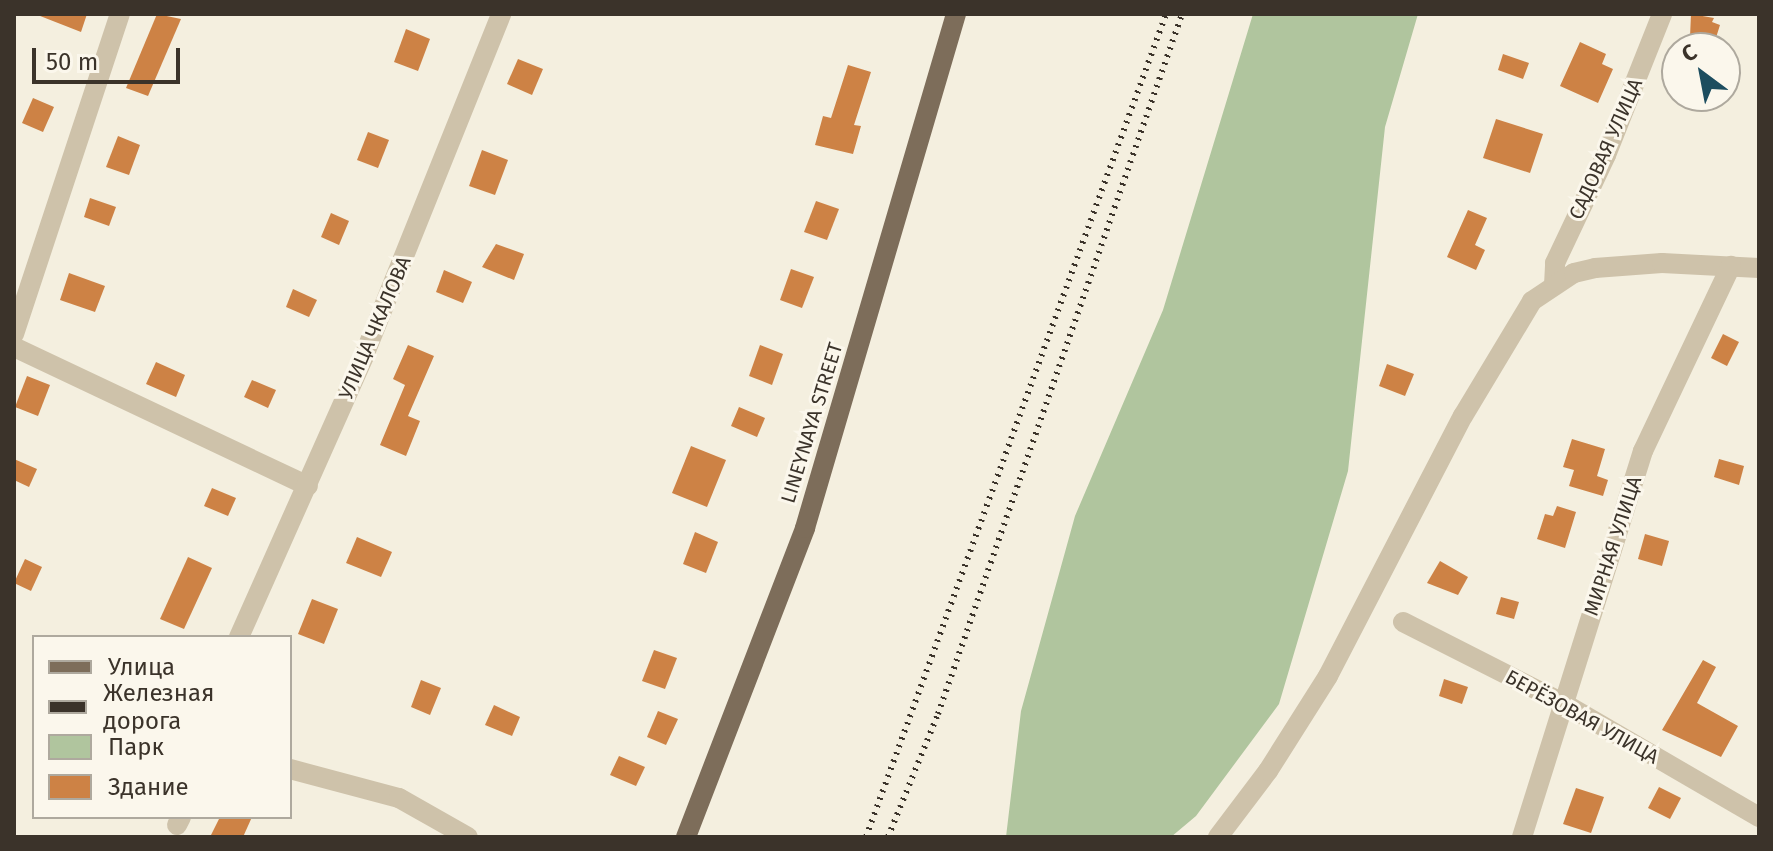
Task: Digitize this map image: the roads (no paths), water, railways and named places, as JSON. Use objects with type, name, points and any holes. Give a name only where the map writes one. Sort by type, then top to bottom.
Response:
[{"type":"main road","name":"LINEYNAYA STREET","points":[[686,837],[805,528],[956,14]]},
{"type":"street","points":[[14,334],[120,14]]},
{"type":"street","name":"УЛИЦА ЧКАЛОВА","points":[[240,635],[308,486],[501,14]]},
{"type":"street","name":"САДОВАЯ УЛИЦА","points":[[1554,285],[1555,263],[1606,155],[1662,14]]},
{"type":"street","name":"МИРНАЯ УЛИЦА","points":[[1522,837],[1643,451],[1731,266]]},
{"type":"street","points":[[1218,837],[1268,771],[1328,676],[1516,324],[1532,301],[1554,285],[1595,268],[1759,268]]},
{"type":"street","points":[[14,347],[308,486]]},
{"type":"street","name":"БЕРЁЗОВАЯ УЛИЦА","points":[[1403,622],[1563,703],[1759,817]]},
{"type":"street","points":[[292,770],[399,798],[468,837]]},
{"type":"railway","points":[[866,837],[1166,14]]},
{"type":"railway","points":[[888,837],[938,714],[1182,14]]}]
